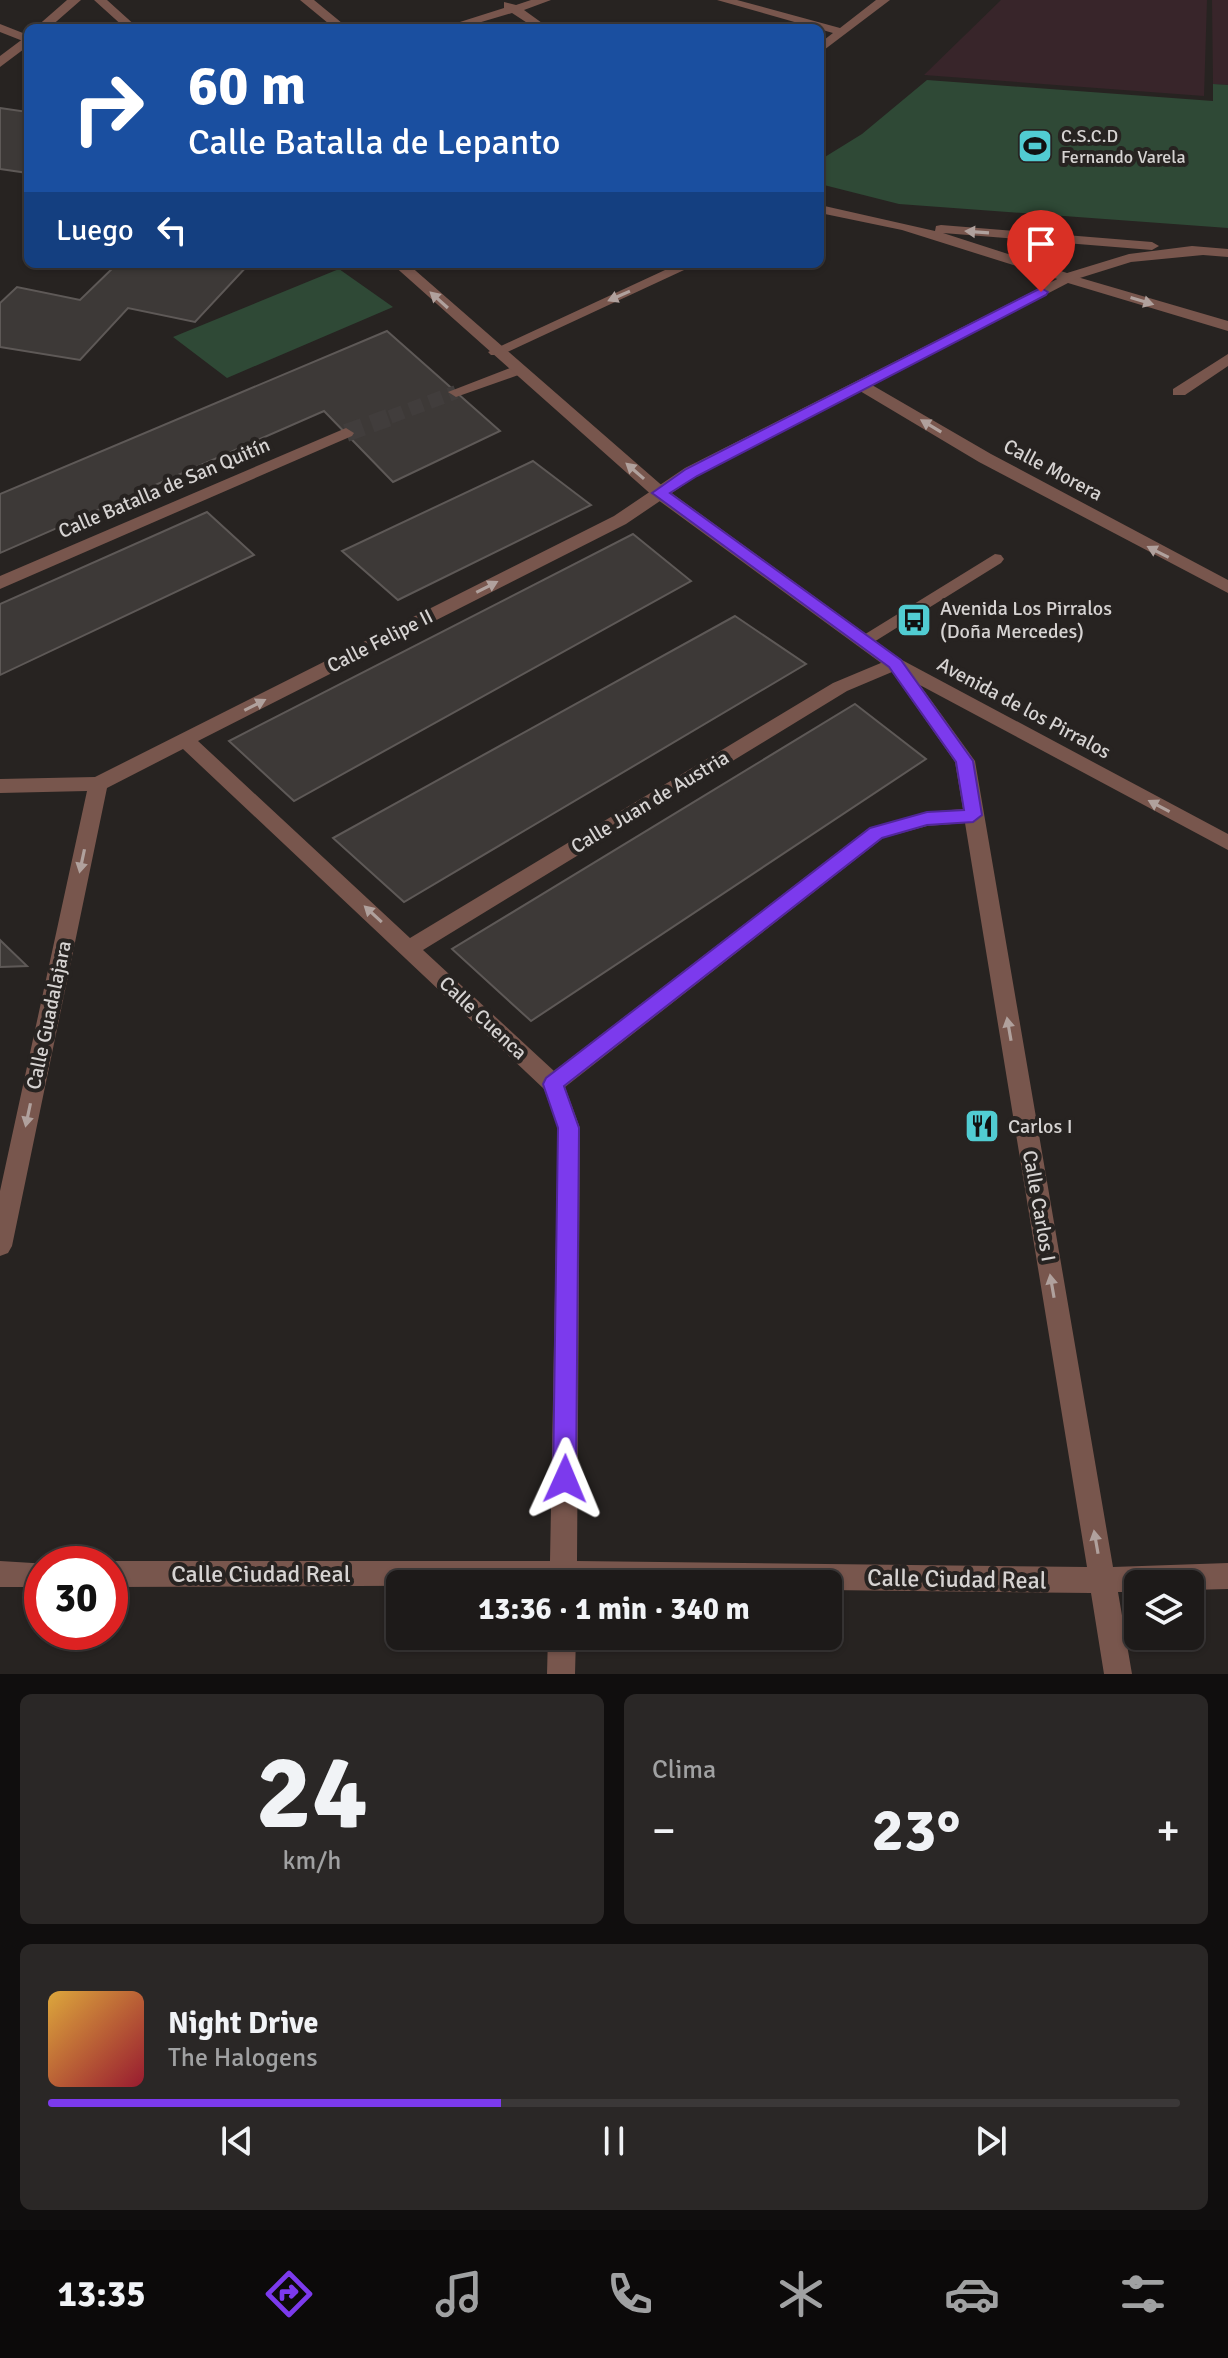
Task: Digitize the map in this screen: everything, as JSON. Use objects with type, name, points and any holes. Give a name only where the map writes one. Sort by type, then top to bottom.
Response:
[{"type":"street","points":[[46,24],[75,0]]},
{"type":"street","points":[[100,0],[127,24]]},
{"type":"street","points":[[306,0],[337,24]]},
{"type":"street","points":[[502,0],[537,24]]},
{"type":"street","points":[[461,24],[545,0]]},
{"type":"street","points":[[723,0],[812,24]]},
{"type":"street","points":[[824,46],[884,0]]},
{"type":"street","points":[[824,27],[842,32]]},
{"type":"street","points":[[0,28],[24,37]]},
{"type":"street","points":[[0,63],[24,42]]},
{"type":"street","points":[[824,210],[905,226],[1228,326]]},
{"type":"street","points":[[905,226],[1228,253]]},
{"type":"street","points":[[1083,240],[1101,249],[1104,260],[1100,265]]},
{"type":"street","name":"Calle Felipe II","points":[[98,784],[620,520],[691,472],[1067,278],[1100,265],[1140,256],[1203,251]]},
{"type":"street","name":"Avenida de los Pirralos","points":[[403,268],[660,493],[895,664],[1228,843]]},
{"type":"street","points":[[496,352],[681,268]]},
{"type":"street","points":[[1179,392],[1228,359]]},
{"type":"street","points":[[456,392],[518,370]]},
{"type":"street","name":"Calle Morera","points":[[861,385],[985,458],[1228,587]]},
{"type":"street","name":"Calle Batalla de San Quitín","points":[[0,583],[346,433]]},
{"type":"street","points":[[863,641],[995,559]]},
{"type":"street","name":"Calle Carlos I","points":[[895,664],[965,761],[1118,1674]]},
{"type":"street","name":"Calle Juan de Austria","points":[[409,948],[840,687],[895,664]]},
{"type":"street","name":"Calle Cuenca","points":[[185,740],[553,1084],[569,1128],[563,1570]]},
{"type":"street","points":[[0,786],[98,784]]},
{"type":"street","name":"Calle Guadalajara","points":[[0,1246],[98,784]]},
{"type":"street","points":[[553,1084],[876,833],[927,819],[973,815]]},
{"type":"street","points":[[0,1574],[24,1574]]},
{"type":"street","name":"Calle Ciudad Real","points":[[128,1574],[386,1577]]},
{"type":"street","name":"Calle Ciudad Real","points":[[842,1580],[1102,1580],[1228,1576]]},
{"type":"street","points":[[561,1674],[562,1650]]},
{"type":"shaded area","points":[[1001,0],[1207,0],[1204,96],[924,75]]},
{"type":"shaded area","points":[[1212,0],[1228,0],[1228,85],[1213,84]]},
{"type":"green space","name":"C.S.C.D Fernando Varela","points":[[927,80],[1213,101],[1213,84],[1228,85],[1228,228],[899,204],[824,185],[824,158],[862,134]]},
{"type":"green space","points":[[339,269],[393,307],[227,378],[173,337]]},
{"type":"building","points":[[0,108],[24,111],[24,172],[0,169]]},
{"type":"building","points":[[113,268],[245,268],[195,322],[128,308],[80,360],[0,347],[0,303],[17,287],[80,300]]},
{"type":"building","points":[[387,331],[500,431],[393,482],[324,411],[0,553],[0,494]]},
{"type":"building","points":[[533,461],[591,505],[398,600],[342,551]]},
{"type":"building","points":[[207,512],[254,555],[0,675],[0,604]]},
{"type":"building","points":[[633,534],[691,581],[294,801],[229,741]]},
{"type":"building","points":[[735,616],[806,664],[404,902],[333,838]]},
{"type":"building","points":[[855,704],[926,759],[531,1021],[452,949]]},
{"type":"building","points":[[0,940],[27,966],[0,967]]},
{"type":"tunnel","points":[[390,417],[456,392]]},
{"type":"tunnel","points":[[346,433],[396,415]]},
{"type":"place","name":"C.S.C.D Fernando Varela","points":[[1035,146]]},
{"type":"place","name":"Avenida Los Pirralos (Doña Mercedes)","points":[[914,620]]},
{"type":"place","name":"Carlos I","points":[[982,1126]]},
{"type":"route","points":[[565,1479],[569,1128],[553,1084],[876,833],[927,819],[973,815],[965,761],[895,664],[660,493],[691,472],[1041,292]]}]
